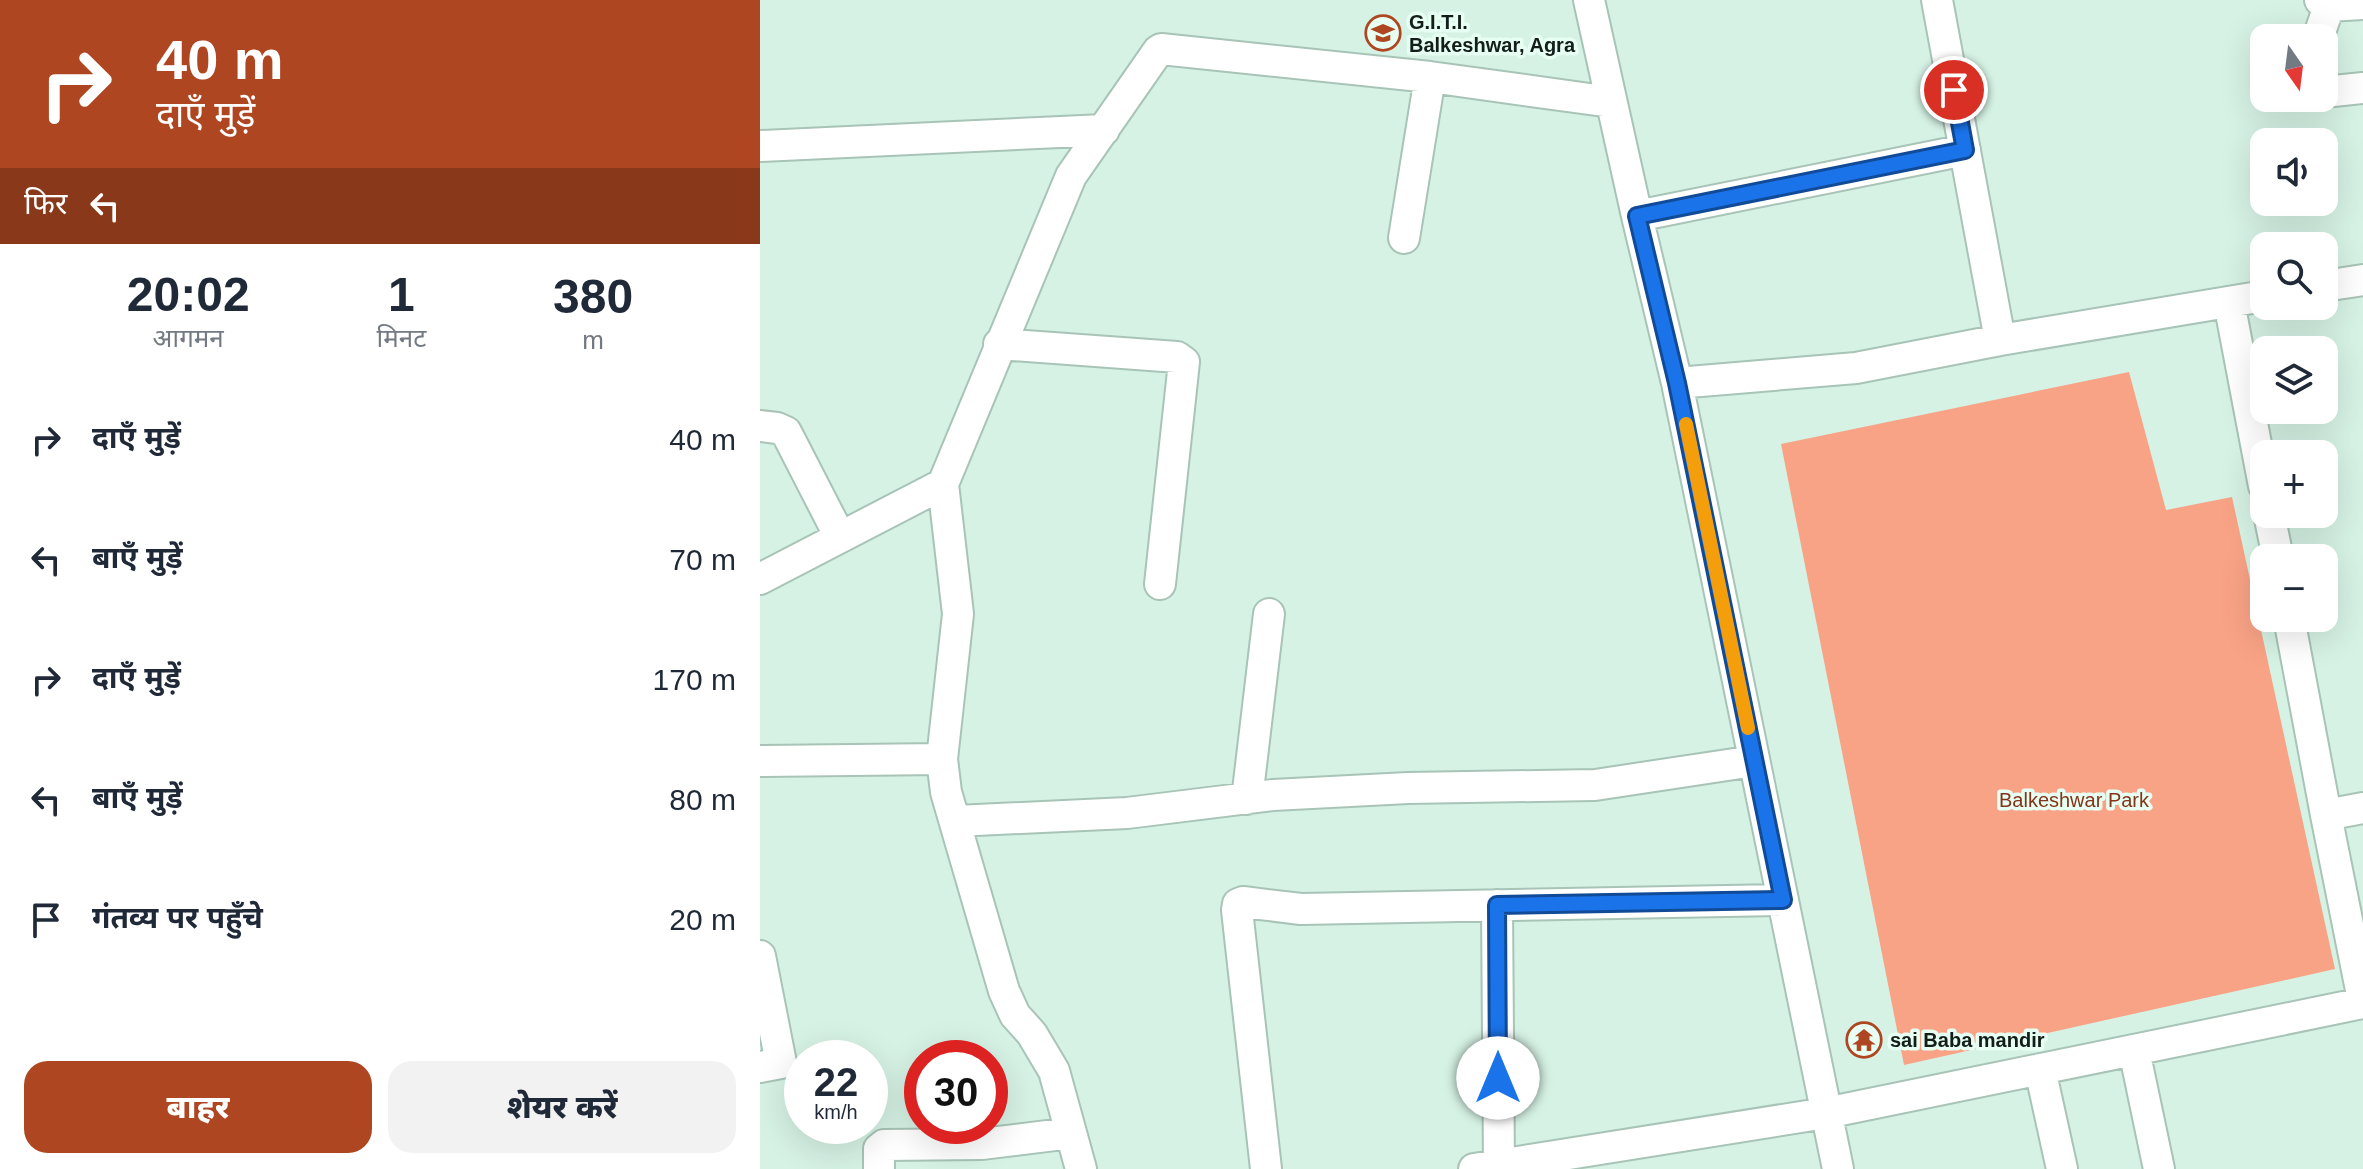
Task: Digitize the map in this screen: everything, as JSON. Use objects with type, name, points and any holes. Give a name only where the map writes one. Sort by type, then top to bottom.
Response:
[{"type":"street","points":[[1589,0],[1677,383],[1838,1169]]},
{"type":"street","points":[[1937,0],[2000,340]]},
{"type":"street","points":[[2321,24],[2325,3],[2363,4]]},
{"type":"street","points":[[1081,1169],[1054,1071],[1032,1034],[1015,1015],[1004,991],[946,792],[942,759],[958,614],[943,484],[1071,176],[1161,49],[1430,77],[1611,102]]},
{"type":"street","points":[[1404,238],[1430,77]]},
{"type":"street","points":[[2338,91],[2363,88]]},
{"type":"street","points":[[760,146],[1104,130]]},
{"type":"street","points":[[1637,216],[1965,150]]},
{"type":"street","points":[[2338,284],[2363,280]]},
{"type":"street","points":[[1677,383],[1856,368],[2000,340],[2250,298]]},
{"type":"street","points":[[2229,302],[2255,440]]},
{"type":"street","points":[[999,344],[1177,357],[1184,362],[1160,584]]},
{"type":"street","points":[[760,426],[786,432],[840,537]]},
{"type":"street","points":[[760,579],[943,484]]},
{"type":"street","points":[[1247,799],[1269,614]]},
{"type":"street","points":[[1497,905],[1491,1168],[1826,1113],[2363,1001],[2292,632]]},
{"type":"street","points":[[760,761],[942,759]]},
{"type":"street","points":[[956,821],[1127,813],[1247,799],[1408,788],[1595,785],[1754,761]]},
{"type":"street","points":[[2326,815],[2363,808]]},
{"type":"street","points":[[1266,1169],[1238,904],[1301,909],[1783,900]]},
{"type":"street","points":[[760,956],[781,1063],[760,1067]]},
{"type":"street","points":[[2134,1050],[2159,1169]]},
{"type":"street","points":[[2040,1069],[2062,1169]]},
{"type":"street","points":[[879,1169],[877,1155],[884,1145],[982,1144],[1071,1133]]},
{"type":"green space","name":"Balkeshwar Park","points":[[2129,372],[2166,510],[2232,497],[2250,579],[2250,632],[2261,632],[2335,969],[1904,1065],[1781,444]]},
{"type":"slow traffic","points":[[1686,424],[1748,728]]},
{"type":"place","name":"G.I.T.I. Balkeshwar, Agra","points":[[1383,33]]},
{"type":"place","name":"sai Baba mandir","points":[[1864,1040]]},
{"type":"route","points":[[1498,1078],[1497,905],[1783,900],[1677,383],[1637,216],[1965,150],[1954,90]]}]
